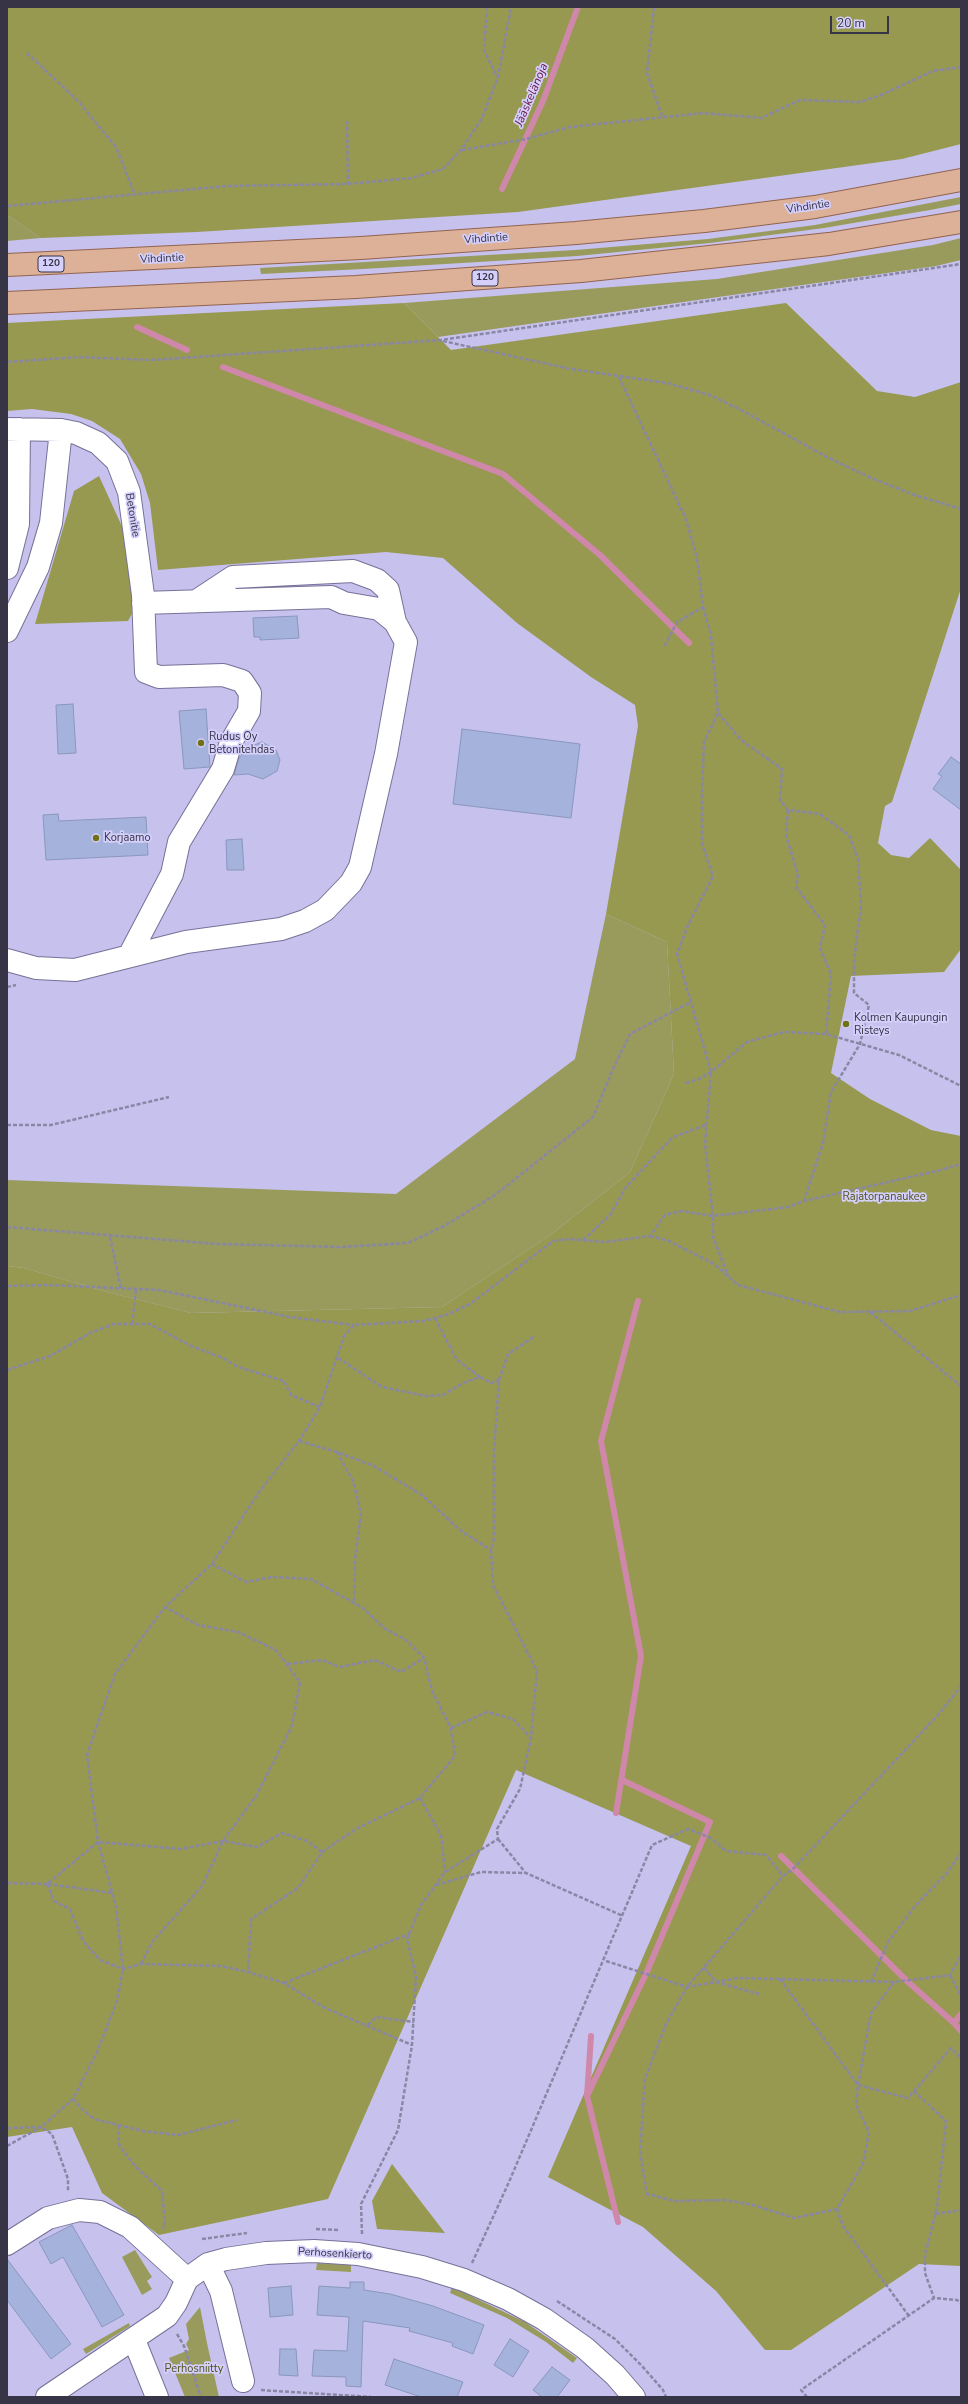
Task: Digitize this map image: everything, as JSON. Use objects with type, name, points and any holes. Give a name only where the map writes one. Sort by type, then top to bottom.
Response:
[{"type":"main road","name":"Vihdintie","points":[[7,265],[361,248],[576,233],[704,221],[815,207],[961,180]]},
{"type":"main road","name":"120","points":[[7,303],[356,287],[581,271],[829,244],[961,222]]},
{"type":"street","name":"Betonitie","points":[[13,439],[61,430],[76,433],[98,443],[117,461],[129,492],[143,599],[146,672],[159,677],[223,675],[242,681],[250,693],[249,711],[230,742],[223,769],[179,842],[172,874],[129,956]]},
{"type":"street","points":[[7,631],[38,567],[51,523],[61,430]]},
{"type":"street","points":[[8,561],[18,524],[13,439]]},
{"type":"street","points":[[7,960],[36,968],[75,970],[186,942],[281,929],[305,921],[325,910],[351,883],[360,867],[385,761],[406,642],[395,622],[388,590],[377,580],[353,571],[233,577],[198,600]]},
{"type":"street","points":[[143,599],[198,600],[331,597],[344,602],[379,609],[395,622]]},
{"type":"street","points":[[7,2244],[48,2218],[67,2212],[90,2210],[109,2215],[130,2227],[156,2249],[187,2279]]},
{"type":"street","name":"Perhosenkierto","points":[[47,2397],[134,2340],[167,2316],[187,2279],[208,2264],[226,2259],[266,2253],[314,2251],[358,2254],[392,2259],[464,2280],[508,2299],[544,2320],[586,2348],[615,2375],[634,2397]]},
{"type":"street","points":[[208,2264],[221,2291],[243,2381]]},
{"type":"street","points":[[134,2340],[157,2397]]},
{"type":"path","points":[[487,7],[484,50],[498,78]]},
{"type":"path","points":[[7,206],[227,186],[348,184],[411,178],[443,169],[461,150],[482,118],[498,78],[511,7]]},
{"type":"path","points":[[654,7],[654,24],[647,73],[662,116]]},
{"type":"path","points":[[27,53],[79,102],[116,147],[134,195]]},
{"type":"path","points":[[461,150],[526,139],[570,127],[662,116],[703,113],[761,118],[800,100],[860,102],[882,95],[933,71],[961,67]]},
{"type":"path","points":[[347,121],[348,184]]},
{"type":"path","points":[[7,362],[79,357],[152,360],[441,340],[961,264]]},
{"type":"path","points":[[441,340],[571,370],[667,383],[710,396],[743,411],[827,457],[871,478],[912,494],[961,509]]},
{"type":"path","points":[[619,376],[686,519],[697,558],[703,607],[711,635],[718,713],[704,742],[702,844],[713,876],[688,925],[677,954],[711,1072],[705,1143],[713,1216],[713,1237],[728,1276]]},
{"type":"path","points":[[664,648],[677,622],[703,607]]},
{"type":"path","points":[[718,713],[741,740],[782,769],[780,800],[788,810],[786,835],[798,875],[796,887],[825,925],[820,948],[831,974],[826,1034]]},
{"type":"path","points":[[788,810],[820,814],[849,835],[858,859],[861,906],[854,961],[854,993],[869,1005],[860,1044],[831,1092],[823,1142],[804,1201]]},
{"type":"path","points":[[7,1227],[110,1237],[218,1244],[333,1247],[408,1242],[444,1226],[495,1195],[593,1117],[613,1069],[630,1034],[691,1002]]},
{"type":"path","points":[[686,1083],[699,1080],[711,1072],[747,1042],[784,1032],[826,1034],[899,1055],[961,1086]]},
{"type":"path","points":[[7,1125],[51,1125],[169,1097]]},
{"type":"path","points":[[583,1240],[610,1215],[626,1187],[673,1137],[706,1125]]},
{"type":"path","points":[[650,1236],[665,1215],[681,1211],[713,1216],[788,1207],[804,1201],[941,1170],[961,1164]]},
{"type":"path","points":[[7,1286],[49,1285],[159,1290],[290,1317],[354,1324],[423,1321],[435,1318],[470,1304],[553,1241],[583,1240],[605,1242],[633,1240],[650,1236],[669,1242],[714,1264],[738,1285],[840,1312],[910,1311],[961,1295]]},
{"type":"path","points":[[110,1237],[121,1289]]},
{"type":"path","points":[[132,1324],[136,1290]]},
{"type":"path","points":[[870,1311],[961,1386]]},
{"type":"path","points":[[435,1318],[457,1360],[480,1378],[491,1383],[499,1380]]},
{"type":"path","points":[[7,1370],[50,1356],[96,1330],[114,1324],[150,1324],[191,1346],[223,1358],[238,1367],[284,1381],[291,1395],[320,1406]]},
{"type":"path","points":[[7,2146],[42,2127],[73,2099],[97,2052],[118,2001],[123,1969],[116,1906],[98,1842],[87,1756],[115,1674],[165,1607],[212,1564],[259,1492],[299,1441],[320,1406],[338,1358],[344,1336],[354,1324]]},
{"type":"path","points":[[526,1873],[498,1839],[497,1830],[520,1789],[531,1738],[537,1671],[493,1585],[491,1550],[494,1538],[496,1491],[494,1451],[499,1380],[508,1354],[535,1336]]},
{"type":"path","points":[[338,1358],[382,1387],[426,1396],[443,1395],[463,1382],[480,1378]]},
{"type":"path","points":[[299,1441],[337,1452],[374,1466],[422,1495],[461,1531],[491,1550]]},
{"type":"path","points":[[337,1452],[353,1481],[361,1513],[355,1559],[354,1602]]},
{"type":"path","points":[[212,1564],[246,1582],[272,1577],[311,1579],[364,1608],[384,1628],[406,1640],[424,1658],[432,1691],[451,1728],[455,1756],[420,1798],[356,1829],[322,1852],[298,1888],[252,1919],[248,1972]]},
{"type":"path","points":[[141,1964],[152,1942],[202,1886],[223,1841],[256,1796],[292,1726],[300,1682],[276,1650],[238,1632],[198,1625],[165,1607]]},
{"type":"path","points":[[286,1664],[322,1660],[340,1666],[375,1660],[401,1672],[424,1658]]},
{"type":"path","points":[[894,1982],[871,2012],[856,2105],[870,2132],[863,2164],[837,2209],[794,2218],[753,2205],[726,2200],[675,2201],[648,2194],[640,2152],[645,2079],[666,2024],[687,1988],[783,1876],[794,1868],[938,1715],[961,1686]]},
{"type":"path","points":[[451,1728],[487,1712],[513,1719],[531,1738]]},
{"type":"path","points":[[420,1798],[441,1835],[445,1872]]},
{"type":"path","points":[[464,2280],[509,2182],[652,1845],[688,1829],[711,1838],[726,1850],[766,1855],[783,1876]]},
{"type":"path","points":[[47,1884],[98,1842],[181,1849],[223,1841],[257,1847],[282,1833],[307,1841],[322,1852]]},
{"type":"path","points":[[358,2254],[362,2225],[361,2204],[398,2130],[412,2045],[416,1976],[407,1939],[421,1905],[445,1872],[498,1839]]},
{"type":"path","points":[[871,1982],[888,1942],[916,1905],[947,1873],[961,1852]]},
{"type":"path","points":[[436,1885],[481,1872],[526,1873],[623,1916]]},
{"type":"path","points":[[7,1883],[47,1884],[112,1893]]},
{"type":"path","points":[[47,1884],[54,1901],[70,1909],[83,1940],[100,1960],[123,1969],[141,1964],[221,1966],[248,1972],[284,1983],[323,2007],[412,2045]]},
{"type":"path","points":[[284,1983],[409,1934]]},
{"type":"path","points":[[950,1975],[961,1955]]},
{"type":"path","points":[[606,1961],[687,1988],[738,1978],[894,1982],[950,1975]]},
{"type":"path","points":[[704,1968],[716,1982],[759,1994]]},
{"type":"path","points":[[950,1975],[961,1996]]},
{"type":"path","points":[[779,1979],[797,2000],[858,2086],[908,2098],[951,2048],[961,2058]]},
{"type":"path","points":[[368,2025],[376,2017],[414,2022]]},
{"type":"path","points":[[914,2091],[946,2121],[935,2214],[925,2261],[925,2274],[934,2298]]},
{"type":"path","points":[[73,2099],[94,2119],[143,2131],[178,2135],[237,2120]]},
{"type":"path","points":[[118,2125],[119,2145],[135,2166],[162,2191],[165,2222],[156,2249]]},
{"type":"path","points":[[7,2128],[42,2127],[52,2134],[68,2179],[67,2212]]},
{"type":"path","points":[[837,2209],[843,2226],[909,2316]]},
{"type":"path","points":[[935,2214],[961,2210]]},
{"type":"path","points":[[806,2397],[801,2390],[934,2298],[957,2300],[961,2303]]},
{"type":"path","points":[[184,2346],[201,2397]]},
{"type":"path","points":[[243,2381],[250,2389],[371,2397]]},
{"type":"green space","points":[[7,7],[961,7],[961,144],[902,159],[518,212],[197,232],[41,238],[7,215]]},
{"type":"green space","points":[[961,197],[961,204],[930,210],[824,228],[710,243],[577,256],[363,269],[261,274],[260,268],[575,250],[708,239],[815,225]]},
{"type":"green space","points":[[7,215],[41,238],[7,241]]},
{"type":"green space","points":[[961,238],[961,260],[936,266],[438,337],[404,303],[717,279],[933,245]]},
{"type":"green space","name":"Rajatorpanaukee","points":[[404,303],[451,350],[786,303],[877,391],[915,397],[961,382],[961,588],[892,802],[885,806],[878,843],[891,855],[909,858],[930,838],[961,870],[961,949],[944,972],[851,976],[831,1073],[870,1099],[931,1130],[961,1136],[961,2266],[919,2264],[791,2350],[765,2350],[716,2291],[643,2227],[548,2177],[691,1846],[516,1770],[328,2199],[159,2235],[102,2193],[72,2127],[7,2137],[7,1266],[24,1268],[107,1292],[191,1313],[442,1307],[549,1236],[630,1172],[674,1074],[667,942],[606,914],[638,726],[635,705],[591,677],[517,623],[443,558],[386,552],[158,570],[150,503],[141,474],[120,439],[92,421],[71,414],[32,409],[7,411],[7,323]]},
{"type":"green space","points":[[99,476],[125,533],[134,610],[128,621],[35,624],[74,491]]},
{"type":"green space","points":[[606,914],[667,942],[674,1074],[630,1172],[549,1236],[442,1307],[191,1313],[107,1292],[24,1268],[7,1266],[7,1180],[396,1194],[575,1059]]},
{"type":"green space","points":[[392,2164],[445,2233],[377,2229],[372,2201]]},
{"type":"green space","points":[[135,2250],[152,2277],[147,2281],[152,2289],[142,2295],[122,2257]]},
{"type":"green space","points":[[317,2263],[351,2265],[351,2272],[316,2270]]},
{"type":"green space","points":[[452,2287],[525,2322],[577,2358],[573,2363],[546,2342],[507,2318],[450,2293]]},
{"type":"green space","name":"Perhosniitty","points":[[200,2307],[219,2397],[185,2397],[169,2358],[189,2350],[186,2344],[189,2339],[186,2324]]},
{"type":"green space","points":[[129,2323],[130,2326],[86,2354],[83,2349]]},
{"type":"building","points":[[297,616],[299,638],[260,640],[260,637],[254,637],[253,618]]},
{"type":"building","points":[[73,704],[76,753],[58,754],[56,705]]},
{"type":"building","name":"Rudus Oy Betonitehdas","points":[[206,709],[210,767],[184,769],[179,711]]},
{"type":"building","points":[[462,729],[580,744],[571,818],[453,804]]},
{"type":"building","points":[[262,742],[276,750],[280,760],[277,771],[263,779],[248,774],[234,775],[239,758],[247,748]]},
{"type":"building","points":[[951,757],[961,764],[961,810],[933,789],[942,776],[938,774]]},
{"type":"building","name":"Korjaamo","points":[[58,814],[59,821],[146,817],[148,855],[46,860],[43,815]]},
{"type":"building","points":[[242,839],[244,870],[227,870],[226,840]]},
{"type":"building","points":[[72,2225],[124,2315],[102,2327],[63,2257],[51,2264],[39,2242]]},
{"type":"building","points":[[7,2259],[71,2344],[51,2359],[7,2300]]},
{"type":"building","points":[[350,2282],[364,2282],[364,2290],[390,2294],[433,2306],[484,2325],[473,2354],[452,2346],[453,2343],[409,2331],[410,2328],[363,2321],[361,2387],[346,2386],[346,2377],[312,2376],[314,2350],[347,2351],[349,2317],[317,2315],[319,2286],[350,2288]]},
{"type":"building","points":[[291,2286],[293,2315],[270,2317],[268,2288]]},
{"type":"building","points":[[510,2339],[529,2351],[513,2377],[494,2365]]},
{"type":"building","points":[[280,2349],[296,2349],[298,2376],[279,2375]]},
{"type":"building","points":[[394,2359],[463,2382],[457,2397],[421,2397],[385,2385]]},
{"type":"building","points":[[552,2367],[570,2380],[557,2397],[542,2397],[533,2390]]},
{"type":"waterway","name":"Jääskelänoja","points":[[502,189],[543,101],[578,7]]},
{"type":"waterway","points":[[137,327],[187,350]]},
{"type":"waterway","points":[[223,367],[503,474],[600,555],[689,643]]},
{"type":"waterway","points":[[616,1813],[641,1656],[601,1441],[638,1301]]},
{"type":"waterway","points":[[587,2096],[646,1974],[710,1822],[622,1780]]},
{"type":"waterway","points":[[781,1856],[907,1981],[954,2023]]},
{"type":"waterway","points":[[961,2014],[954,2023],[961,2031]]},
{"type":"waterway","points":[[591,2036],[587,2096],[618,2222]]},
{"type":"place","name":"Rudus Oy Betonitehdas","points":[[201,743]]},
{"type":"place","name":"Korjaamo","points":[[96,838]]},
{"type":"place","name":"Kolmen Kaupungin Risteys","points":[[846,1024]]}]
